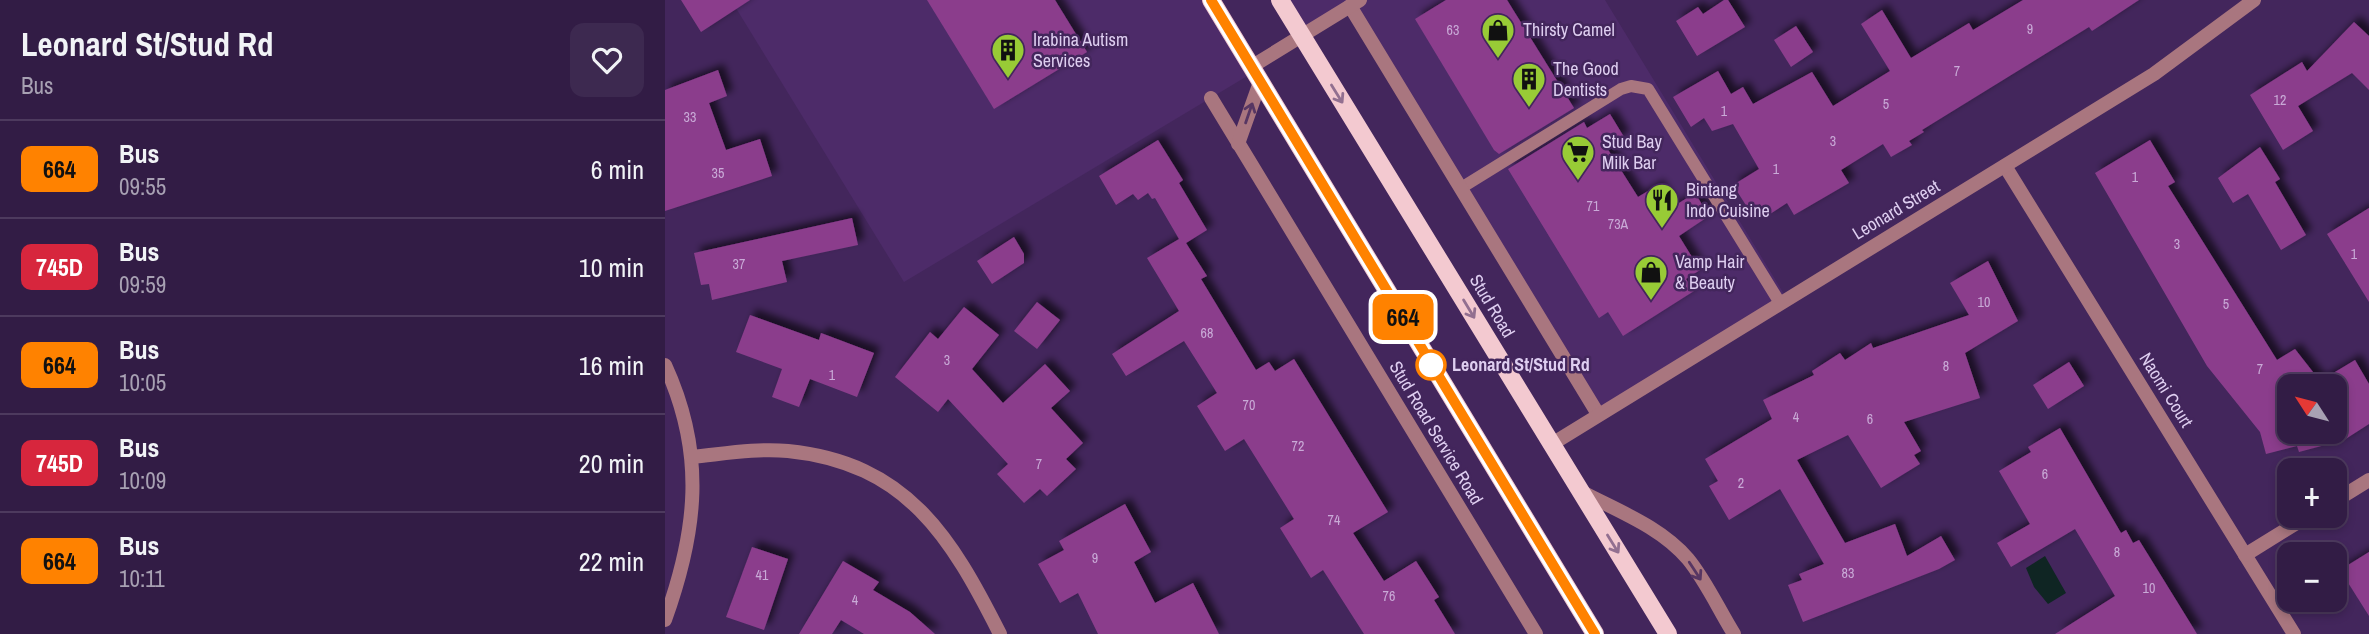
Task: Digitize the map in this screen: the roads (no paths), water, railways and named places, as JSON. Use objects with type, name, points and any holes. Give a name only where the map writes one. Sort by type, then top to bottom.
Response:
[{"type":"main road","points":[[1211,0],[1595,634]]},
{"type":"main road","name":"Stud Road","points":[[1280,0],[1668,634]]},
{"type":"street","name":"Leonard Street","points":[[1552,444],[2154,74],[2254,0]]},
{"type":"street","points":[[1238,144],[1255,75],[1301,36],[1355,3],[1461,188],[1598,414]]},
{"type":"street","name":"Stud Road Service Road","points":[[1211,98],[1536,634]]},
{"type":"street","name":"Naomi Court","points":[[2005,166],[2294,634]]},
{"type":"street","points":[[665,365],[683,411],[692,457],[693,502],[689,542],[665,620]]},
{"type":"street","points":[[692,457],[758,451],[796,452],[844,464],[889,486],[912,502],[948,540],[965,566],[1000,634]]},
{"type":"street","points":[[2347,493],[2369,480]]},
{"type":"street","points":[[1580,492],[1646,526],[1676,548],[1692,566],[1734,634]]},
{"type":"street","points":[[2245,555],[2289,528]]},
{"type":"lane","points":[[1461,188],[1621,89],[1631,86],[1648,89],[1780,303]]},
{"type":"place","name":"Thirsty Camel","points":[[1498,60]]},
{"type":"place","name":"Irabina Autism Services","points":[[1008,80]]},
{"type":"place","name":"The Good Dentists","points":[[1529,109]]},
{"type":"place","name":"Stud Bay Milk Bar","points":[[1578,182]]},
{"type":"place","name":"Bintang Indo Cuisine","points":[[1662,230]]},
{"type":"place","name":"Vamp Hair & Beauty","points":[[1651,302]]},
{"type":"place","name":"Leonard St/Stud Rd","points":[[1431,365]]}]
